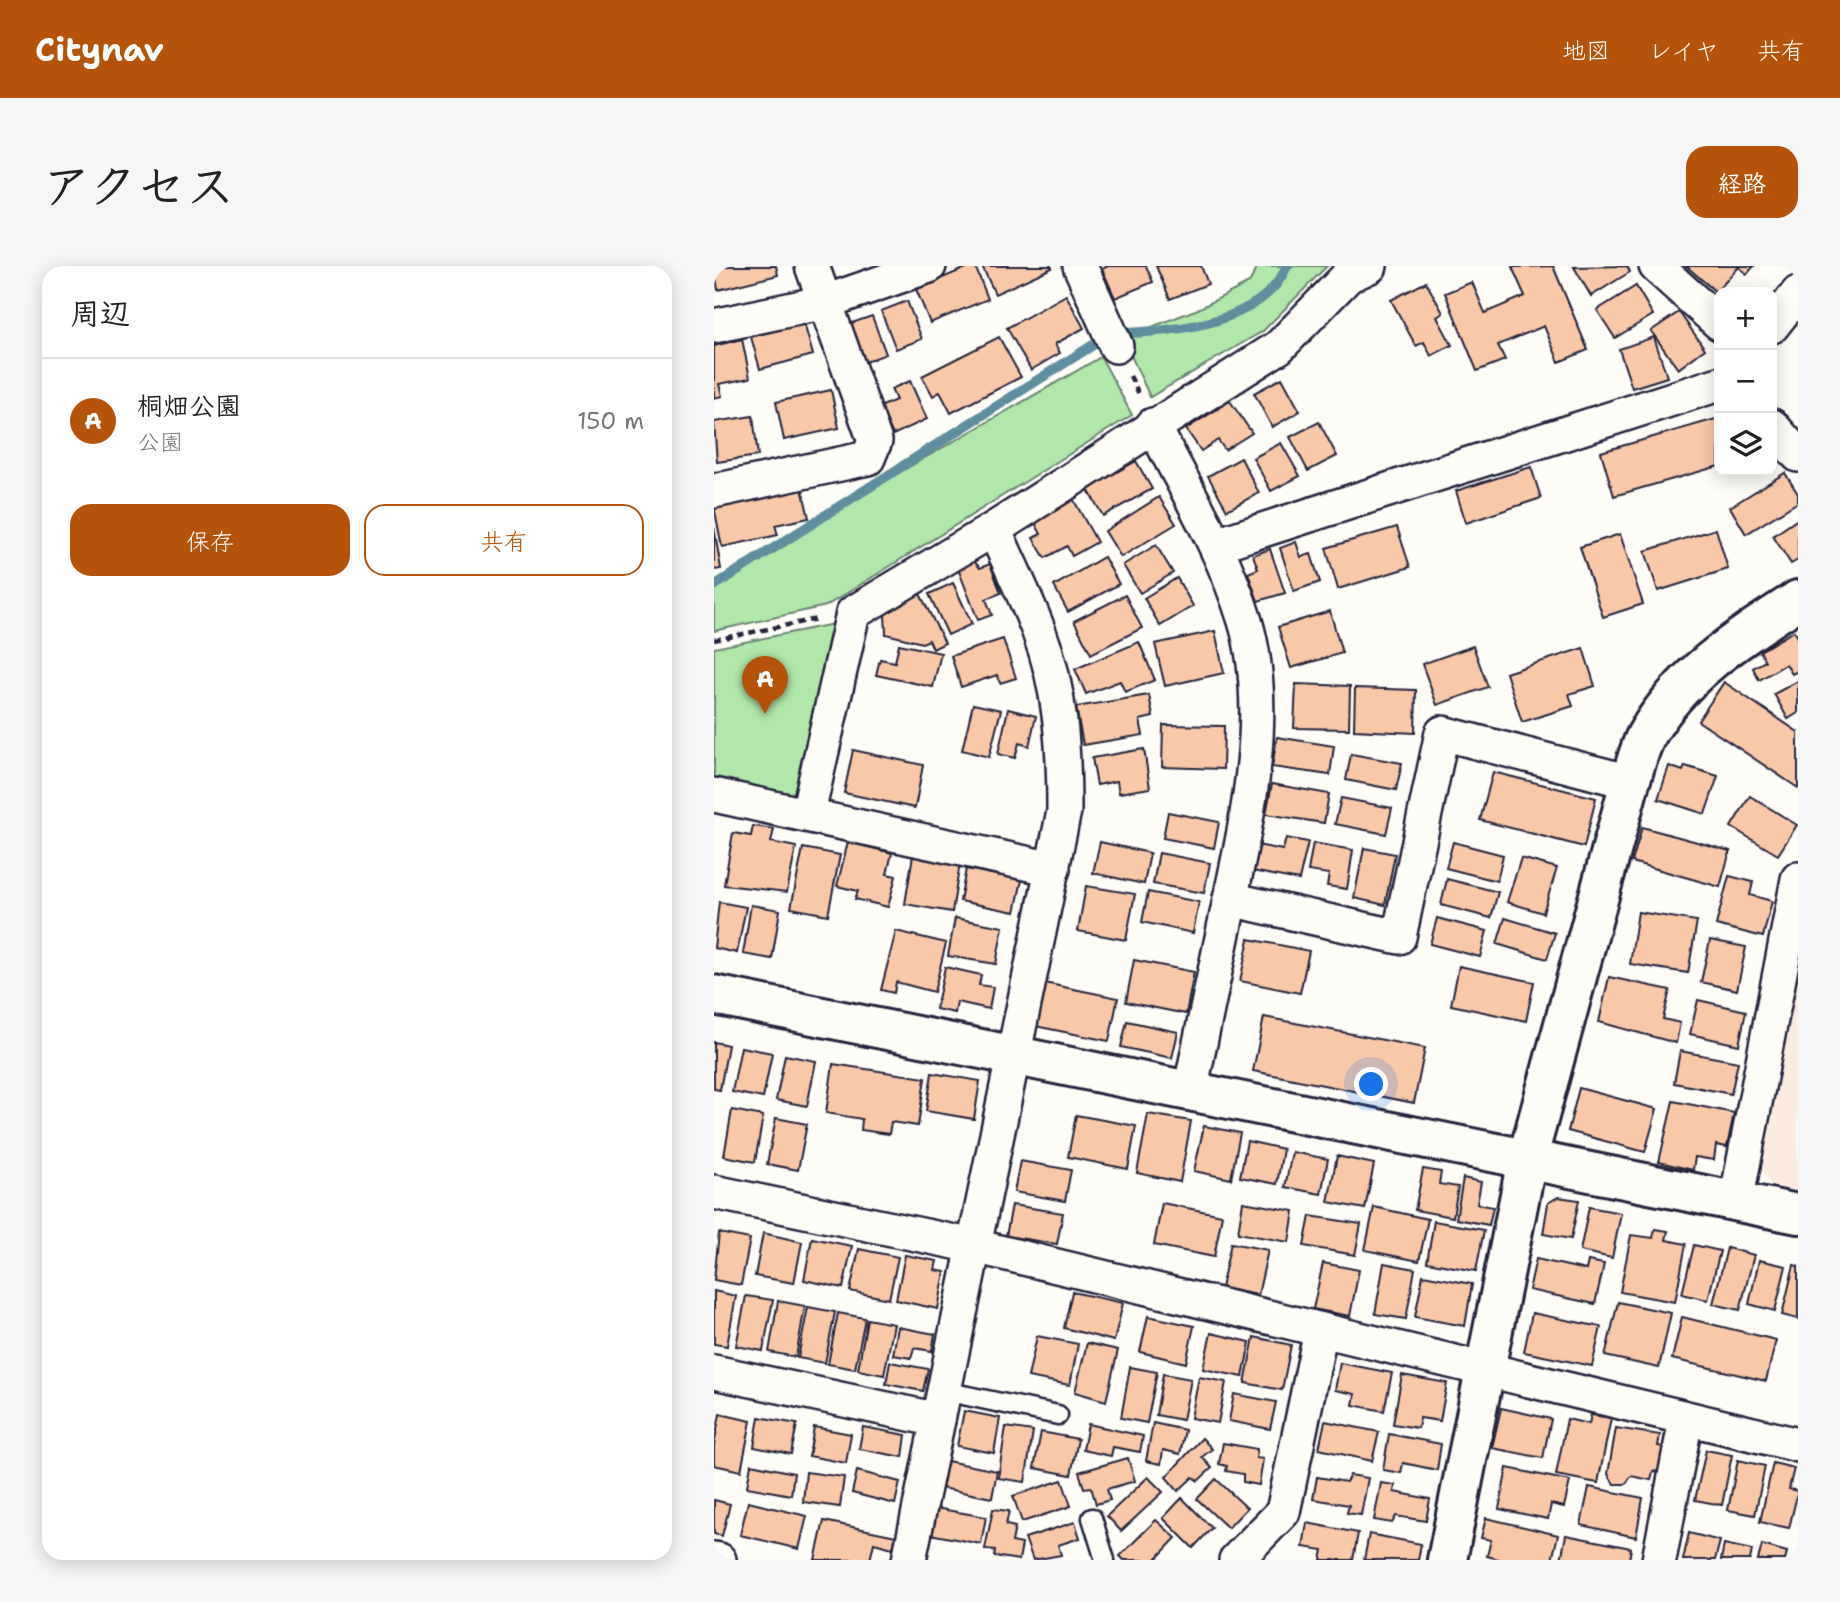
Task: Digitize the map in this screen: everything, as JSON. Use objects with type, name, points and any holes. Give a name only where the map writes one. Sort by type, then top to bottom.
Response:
[{"type":"street","points":[[714,491],[868,458],[875,441],[812,266]]},
{"type":"street","points":[[714,326],[825,302],[929,266]]},
{"type":"street","points":[[1080,266],[1116,346]]},
{"type":"street","points":[[808,813],[853,612],[994,529],[1279,347],[1348,276],[1370,266]]},
{"type":"street","points":[[1656,266],[1714,318]]},
{"type":"street","points":[[1777,320],[1798,293]]},
{"type":"street","points":[[1216,545],[1714,386]]},
{"type":"street","points":[[1153,425],[1216,545],[1246,622],[1253,663],[1256,724],[1250,806],[1190,1091]]},
{"type":"street","points":[[1777,432],[1798,455]]},
{"type":"street","points":[[909,1560],[1064,811],[1064,756],[1058,701],[1040,633],[994,529]]},
{"type":"street","points":[[1447,1560],[1527,1160],[1630,782],[1645,737],[1687,679],[1722,649],[1798,600]]},
{"type":"street","points":[[1230,899],[1399,937],[1442,733],[1630,782]]},
{"type":"street","points":[[714,794],[1053,869]]},
{"type":"street","points":[[1736,1202],[1798,879]]},
{"type":"street","points":[[714,995],[1798,1214]]},
{"type":"street","points":[[714,1192],[974,1246],[1798,1445]]},
{"type":"street","points":[[1236,1560],[1283,1512],[1321,1330]]},
{"type":"street","points":[[714,1372],[941,1405]]},
{"type":"street","points":[[1659,1560],[1686,1419]]},
{"type":"lane","points":[[941,1405],[1058,1415]]},
{"type":"lane","points":[[1092,1518],[1105,1560]]},
{"type":"path","points":[[1116,346],[1153,425]]},
{"type":"path","points":[[714,640],[853,612]]},
{"type":"shaded area","points":[[1798,980],[1798,1191],[1773,1187],[1760,1169]]},
{"type":"green space","points":[[1258,266],[1327,266],[1263,331],[1150,397],[1123,338],[1198,309],[1249,283]]},
{"type":"green space","points":[[1101,357],[1132,415],[826,606],[714,631],[714,589],[881,483]]},
{"type":"green space","points":[[834,624],[799,795],[714,780],[714,648]]},
{"type":"building","points":[[714,266],[776,266],[778,275],[718,290]]},
{"type":"building","points":[[975,266],[988,299],[930,323],[916,289]]},
{"type":"building","points":[[982,266],[1051,266],[1052,268],[995,294]]},
{"type":"building","points":[[1108,266],[1146,266],[1153,282],[1115,298],[1102,269]]},
{"type":"building","points":[[1156,266],[1201,266],[1208,284],[1170,299]]},
{"type":"building","points":[[1553,266],[1588,350],[1559,362],[1544,326],[1498,345],[1505,360],[1477,371],[1445,293],[1472,282],[1485,313],[1525,296],[1512,267]]},
{"type":"building","points":[[1627,266],[1630,272],[1591,296],[1574,267]]},
{"type":"building","points":[[1686,266],[1754,266],[1747,274],[1739,267],[1721,287],[1714,287],[1714,290]]},
{"type":"building","points":[[1426,282],[1443,313],[1437,317],[1452,345],[1431,356],[1424,342],[1416,346],[1391,300]]},
{"type":"building","points":[[1636,286],[1653,315],[1615,338],[1597,310]]},
{"type":"building","points":[[1066,295],[1084,328],[1055,344],[1060,353],[1031,370],[1007,328]]},
{"type":"building","points":[[907,301],[922,339],[896,349],[881,311]]},
{"type":"building","points":[[1679,312],[1705,349],[1678,369],[1651,331]]},
{"type":"building","points":[[872,316],[886,354],[860,364],[846,325]]},
{"type":"building","points":[[804,323],[813,355],[760,369],[751,337]]},
{"type":"building","points":[[999,337],[1021,377],[951,413],[940,392],[933,396],[922,376]]},
{"type":"building","points":[[1654,337],[1667,377],[1632,388],[1619,349]]},
{"type":"building","points":[[742,339],[750,378],[719,384],[722,396],[714,398],[714,346]]},
{"type":"building","points":[[1282,378],[1300,411],[1272,427],[1254,393]]},
{"type":"building","points":[[910,381],[927,419],[893,435],[880,407],[896,400],[891,389]]},
{"type":"building","points":[[831,390],[839,428],[784,440],[776,402]]},
{"type":"building","points":[[1230,401],[1252,433],[1225,450],[1218,440],[1201,451],[1186,429]]},
{"type":"building","points":[[753,416],[758,456],[717,462],[714,422]]},
{"type":"building","points":[[1714,419],[1714,467],[1614,496],[1601,452]]},
{"type":"building","points":[[1319,422],[1337,456],[1308,471],[1290,437]]},
{"type":"building","points":[[1281,443],[1300,476],[1271,491],[1253,458]]},
{"type":"building","points":[[1241,458],[1259,493],[1227,510],[1208,476]]},
{"type":"building","points":[[1136,461],[1152,489],[1103,516],[1087,488]]},
{"type":"building","points":[[1531,467],[1541,498],[1466,523],[1456,491]]},
{"type":"building","points":[[1785,473],[1798,494],[1798,502],[1746,534],[1730,507]]},
{"type":"building","points":[[802,488],[809,518],[775,525],[778,535],[722,547],[714,506]]},
{"type":"building","points":[[1072,497],[1097,542],[1072,556],[1067,546],[1045,558],[1033,538],[1041,534],[1033,519]]},
{"type":"building","points":[[1159,497],[1176,524],[1121,557],[1105,531]]},
{"type":"building","points":[[1798,519],[1798,560],[1791,564],[1773,536]]},
{"type":"building","points":[[714,527],[721,569],[714,570]]},
{"type":"building","points":[[1397,527],[1410,567],[1338,589],[1326,548]]},
{"type":"building","points":[[1716,529],[1728,569],[1658,591],[1645,551]]},
{"type":"building","points":[[1620,534],[1643,604],[1603,617],[1580,547]]},
{"type":"building","points":[[1296,542],[1301,557],[1311,554],[1320,582],[1294,591],[1280,548]]},
{"type":"building","points":[[1156,545],[1173,573],[1140,593],[1123,565]]},
{"type":"building","points":[[1270,549],[1285,593],[1258,601],[1248,573],[1258,569],[1253,555]]},
{"type":"building","points":[[1104,557],[1119,584],[1068,612],[1054,586]]},
{"type":"building","points":[[973,560],[980,568],[990,564],[1001,593],[986,599],[992,615],[978,620],[957,566]]},
{"type":"building","points":[[1177,578],[1193,606],[1160,626],[1144,598]]},
{"type":"building","points":[[953,583],[972,624],[948,635],[929,594]]},
{"type":"building","points":[[920,594],[945,643],[933,649],[929,640],[922,643],[886,634],[885,614]]},
{"type":"building","points":[[1125,595],[1142,628],[1091,654],[1074,621]]},
{"type":"building","points":[[1330,611],[1342,653],[1291,668],[1278,627]]},
{"type":"building","points":[[1215,631],[1224,673],[1165,686],[1155,644]]},
{"type":"building","points":[[1794,631],[1798,637],[1798,671],[1792,674],[1786,664],[1759,680],[1753,668],[1765,661],[1760,651]]},
{"type":"building","points":[[1003,639],[1016,678],[1000,683],[997,675],[961,687],[951,656]]},
{"type":"building","points":[[1139,642],[1155,680],[1125,692],[1120,681],[1086,694],[1075,669]]},
{"type":"building","points":[[899,644],[941,653],[933,687],[876,675],[880,659],[895,662]]},
{"type":"building","points":[[1473,646],[1488,687],[1437,705],[1422,664]]},
{"type":"building","points":[[1583,648],[1595,686],[1569,694],[1573,706],[1522,722],[1506,673]]},
{"type":"building","points":[[1798,681],[1798,713],[1788,719],[1774,694]]},
{"type":"building","points":[[1724,682],[1798,732],[1798,788],[1698,721]]},
{"type":"building","points":[[1296,684],[1350,686],[1349,729],[1294,728]]},
{"type":"building","points":[[1355,688],[1416,690],[1415,733],[1354,730]]},
{"type":"building","points":[[1149,695],[1153,717],[1140,720],[1143,735],[1083,745],[1076,707]]},
{"type":"building","points":[[973,704],[1001,710],[989,757],[962,750]]},
{"type":"building","points":[[1008,709],[1036,716],[1029,746],[1019,743],[1015,758],[998,754]]},
{"type":"building","points":[[1163,725],[1224,726],[1223,769],[1162,767]]},
{"type":"building","points":[[1277,737],[1334,746],[1330,775],[1272,767]]},
{"type":"building","points":[[1144,749],[1150,788],[1119,793],[1117,781],[1097,785],[1092,758]]},
{"type":"building","points":[[853,750],[923,765],[915,808],[844,793]]},
{"type":"building","points":[[1351,754],[1402,763],[1396,790],[1346,780]]},
{"type":"building","points":[[1669,766],[1683,771],[1685,766],[1718,776],[1705,814],[1658,799]]},
{"type":"building","points":[[1493,772],[1596,798],[1584,847],[1480,820]]},
{"type":"building","points":[[1272,784],[1329,794],[1324,823],[1266,814]]},
{"type":"building","points":[[1750,796],[1797,825],[1778,855],[1731,827]]},
{"type":"building","points":[[1341,798],[1392,808],[1386,834],[1335,824]]},
{"type":"building","points":[[1168,812],[1219,822],[1214,848],[1163,838]]},
{"type":"building","points":[[753,826],[774,829],[771,842],[796,847],[787,892],[724,885],[733,833],[751,836]]},
{"type":"building","points":[[1642,827],[1730,851],[1720,887],[1632,862]]},
{"type":"building","points":[[1286,838],[1308,842],[1299,880],[1252,871],[1257,845],[1283,850]]},
{"type":"building","points":[[848,842],[892,853],[887,874],[896,876],[888,907],[855,899],[858,891],[837,886]]},
{"type":"building","points":[[1100,842],[1150,853],[1144,884],[1093,873]]},
{"type":"building","points":[[1453,842],[1503,855],[1497,881],[1446,868]]},
{"type":"building","points":[[1313,843],[1353,850],[1347,889],[1327,886],[1329,874],[1308,871]]},
{"type":"building","points":[[803,848],[840,855],[828,915],[791,908]]},
{"type":"building","points":[[1364,848],[1395,854],[1385,905],[1354,898]]},
{"type":"building","points":[[1159,853],[1210,863],[1204,893],[1153,884]]},
{"type":"building","points":[[913,855],[960,863],[952,912],[905,904]]},
{"type":"building","points":[[1521,858],[1557,868],[1543,913],[1507,902]]},
{"type":"building","points":[[966,869],[1022,880],[1015,912],[960,901]]},
{"type":"building","points":[[1729,876],[1753,882],[1750,895],[1772,901],[1763,937],[1716,925]]},
{"type":"building","points":[[1447,879],[1498,892],[1491,918],[1441,905]]},
{"type":"building","points":[[1086,886],[1135,894],[1126,940],[1078,931]]},
{"type":"building","points":[[1148,892],[1199,902],[1193,933],[1142,922]]},
{"type":"building","points":[[719,902],[746,907],[737,953],[714,948]]},
{"type":"building","points":[[751,905],[780,910],[772,959],[743,954]]},
{"type":"building","points":[[1638,912],[1697,921],[1688,973],[1630,964]]},
{"type":"building","points":[[955,918],[1003,927],[996,964],[948,956]]},
{"type":"building","points":[[1437,918],[1487,931],[1480,957],[1430,944]]},
{"type":"building","points":[[1505,918],[1555,933],[1547,959],[1497,944]]},
{"type":"building","points":[[896,931],[946,943],[934,992],[896,982],[894,993],[881,990]]},
{"type":"building","points":[[1249,939],[1309,951],[1300,993],[1240,981]]},
{"type":"building","points":[[1710,940],[1746,947],[1737,990],[1701,982]]},
{"type":"building","points":[[1134,960],[1194,972],[1186,1014],[1126,1002]]},
{"type":"building","points":[[1459,966],[1534,982],[1526,1021],[1451,1005]]},
{"type":"building","points":[[945,967],[981,975],[979,985],[993,987],[989,1009],[957,1002],[955,1013],[936,1009]]},
{"type":"building","points":[[1609,977],[1670,990],[1663,1019],[1680,1023],[1676,1043],[1599,1022]]},
{"type":"building","points":[[1044,983],[1118,998],[1109,1041],[1035,1026]]},
{"type":"building","points":[[1698,1000],[1746,1011],[1739,1045],[1690,1034]]},
{"type":"building","points":[[1264,1017],[1425,1048],[1414,1103],[1253,1071]]},
{"type":"building","points":[[1127,1021],[1178,1032],[1172,1058],[1121,1047]]},
{"type":"building","points":[[714,1042],[728,1045],[720,1090],[714,1089]]},
{"type":"building","points":[[741,1047],[772,1053],[763,1098],[732,1092]]},
{"type":"building","points":[[1680,1051],[1738,1062],[1731,1094],[1674,1083]]},
{"type":"building","points":[[785,1055],[816,1061],[807,1106],[776,1100]]},
{"type":"building","points":[[833,1064],[925,1078],[918,1126],[891,1122],[889,1134],[861,1130],[862,1119],[826,1113]]},
{"type":"building","points":[[932,1073],[980,1081],[974,1119],[926,1111]]},
{"type":"building","points":[[1579,1088],[1657,1109],[1645,1152],[1568,1131]]},
{"type":"building","points":[[1673,1101],[1734,1113],[1727,1147],[1716,1145],[1714,1160],[1695,1157],[1693,1170],[1659,1162]]},
{"type":"building","points":[[732,1110],[763,1116],[755,1162],[724,1156]]},
{"type":"building","points":[[1148,1114],[1191,1121],[1180,1182],[1137,1173]]},
{"type":"building","points":[[1076,1115],[1136,1126],[1128,1169],[1068,1157]]},
{"type":"building","points":[[776,1118],[807,1124],[798,1170],[767,1164]]},
{"type":"building","points":[[1204,1126],[1240,1133],[1231,1179],[1194,1171]]},
{"type":"building","points":[[1247,1141],[1283,1149],[1277,1184],[1240,1177]]},
{"type":"building","points":[[1292,1152],[1328,1159],[1321,1194],[1285,1187]]},
{"type":"building","points":[[1337,1156],[1374,1164],[1365,1209],[1328,1202]]},
{"type":"building","points":[[1020,1161],[1071,1170],[1065,1201],[1014,1192]]},
{"type":"building","points":[[1423,1169],[1441,1172],[1439,1184],[1458,1187],[1453,1217],[1415,1210]]},
{"type":"building","points":[[1463,1178],[1481,1182],[1477,1204],[1493,1207],[1489,1225],[1456,1219]]},
{"type":"building","points":[[1558,1197],[1579,1200],[1571,1239],[1543,1234],[1548,1203]]},
{"type":"building","points":[[1243,1202],[1294,1211],[1289,1242],[1238,1233]]},
{"type":"building","points":[[1162,1203],[1222,1215],[1214,1257],[1154,1245]]},
{"type":"building","points":[[1012,1205],[1063,1213],[1057,1244],[1006,1236]]},
{"type":"building","points":[[1374,1207],[1428,1219],[1419,1261],[1365,1250]]},
{"type":"building","points":[[1589,1207],[1621,1213],[1612,1258],[1580,1251]]},
{"type":"building","points":[[1310,1216],[1361,1224],[1355,1255],[1304,1246]]},
{"type":"building","points":[[1434,1221],[1484,1230],[1476,1271],[1427,1262]]},
{"type":"building","points":[[1655,1229],[1668,1231],[1666,1240],[1686,1244],[1675,1302],[1620,1292],[1631,1235],[1653,1238]]},
{"type":"building","points":[[719,1233],[750,1239],[741,1285],[714,1280]]},
{"type":"building","points":[[763,1233],[802,1242],[794,1283],[755,1276]]},
{"type":"building","points":[[812,1238],[852,1246],[843,1288],[804,1280]]},
{"type":"building","points":[[1231,1243],[1268,1250],[1258,1295],[1221,1288]]},
{"type":"building","points":[[1694,1245],[1720,1251],[1708,1300],[1682,1294]]},
{"type":"building","points":[[1727,1248],[1754,1255],[1740,1310],[1713,1304]]},
{"type":"building","points":[[859,1249],[898,1257],[889,1299],[850,1291]]},
{"type":"building","points":[[905,1255],[937,1261],[935,1270],[945,1272],[938,1309],[896,1300]]},
{"type":"building","points":[[1536,1259],[1586,1270],[1588,1261],[1604,1264],[1595,1304],[1529,1290]]},
{"type":"building","points":[[1759,1260],[1786,1266],[1775,1311],[1749,1304]]},
{"type":"building","points":[[1323,1263],[1359,1270],[1350,1316],[1313,1309]]},
{"type":"building","points":[[1384,1263],[1415,1269],[1406,1319],[1375,1314]]},
{"type":"building","points":[[1794,1265],[1798,1266],[1798,1319],[1782,1315]]},
{"type":"building","points":[[1423,1275],[1472,1284],[1465,1326],[1415,1317]]},
{"type":"building","points":[[714,1291],[736,1296],[727,1346],[714,1344]]},
{"type":"building","points":[[1072,1292],[1123,1303],[1114,1341],[1064,1328]]},
{"type":"building","points":[[746,1296],[773,1300],[763,1351],[736,1346]]},
{"type":"building","points":[[778,1301],[805,1306],[796,1357],[769,1352]]},
{"type":"building","points":[[1618,1302],[1671,1313],[1659,1368],[1605,1356]]},
{"type":"building","points":[[808,1307],[835,1312],[825,1363],[798,1358]]},
{"type":"building","points":[[838,1313],[865,1318],[855,1369],[828,1364]]},
{"type":"building","points":[[1532,1313],[1601,1327],[1592,1366],[1524,1352]]},
{"type":"building","points":[[1148,1316],[1194,1326],[1186,1363],[1140,1352]]},
{"type":"building","points":[[1682,1317],[1776,1340],[1766,1381],[1672,1359]]},
{"type":"building","points":[[867,1319],[894,1324],[884,1375],[858,1370]]},
{"type":"building","points":[[898,1327],[935,1334],[932,1351],[914,1348],[911,1358],[893,1355]]},
{"type":"building","points":[[1211,1333],[1250,1342],[1243,1377],[1203,1369]]},
{"type":"building","points":[[1037,1336],[1078,1344],[1070,1385],[1028,1377]]},
{"type":"building","points":[[1254,1337],[1291,1345],[1282,1390],[1245,1383]]},
{"type":"building","points":[[1087,1343],[1118,1350],[1106,1401],[1075,1392]]},
{"type":"building","points":[[890,1362],[928,1369],[923,1391],[886,1384]]},
{"type":"building","points":[[1340,1363],[1392,1373],[1384,1411],[1353,1405],[1355,1394],[1335,1390]]},
{"type":"building","points":[[1130,1367],[1157,1372],[1147,1423],[1121,1418]]},
{"type":"building","points":[[1163,1374],[1191,1379],[1183,1420],[1156,1415]]},
{"type":"building","points":[[1402,1375],[1447,1383],[1440,1421],[1420,1418],[1418,1428],[1393,1424]]},
{"type":"building","points":[[1199,1377],[1226,1382],[1218,1423],[1191,1418]]},
{"type":"building","points":[[1234,1394],[1276,1402],[1270,1429],[1229,1421]]},
{"type":"building","points":[[1501,1408],[1551,1419],[1543,1458],[1492,1448]]},
{"type":"building","points":[[964,1411],[1000,1418],[994,1453],[957,1446]]},
{"type":"building","points":[[720,1414],[751,1421],[741,1471],[714,1465],[714,1445]]},
{"type":"building","points":[[1591,1415],[1611,1418],[1598,1483],[1556,1475],[1567,1419],[1589,1424]]},
{"type":"building","points":[[759,1417],[797,1424],[791,1454],[754,1447]]},
{"type":"building","points":[[1325,1421],[1379,1432],[1372,1461],[1319,1449]]},
{"type":"building","points":[[1153,1423],[1185,1430],[1180,1454],[1163,1450],[1161,1464],[1146,1461]]},
{"type":"building","points":[[1088,1424],[1143,1436],[1140,1452],[1113,1447],[1111,1456],[1083,1450]]},
{"type":"building","points":[[814,1427],[851,1434],[846,1463],[809,1456]]},
{"type":"building","points":[[863,1427],[906,1435],[903,1457],[859,1449]]},
{"type":"building","points":[[1006,1427],[1033,1431],[1025,1482],[998,1478]]},
{"type":"building","points":[[1616,1428],[1660,1435],[1658,1446],[1663,1447],[1659,1472],[1653,1471],[1651,1480],[1631,1476],[1626,1484],[1614,1484],[1608,1474]]},
{"type":"building","points":[[1041,1432],[1078,1439],[1071,1475],[1034,1468]]},
{"type":"building","points":[[1389,1434],[1441,1444],[1437,1470],[1403,1463],[1401,1473],[1383,1470]]},
{"type":"building","points":[[1202,1438],[1212,1449],[1202,1457],[1212,1468],[1198,1481],[1193,1477],[1178,1491],[1166,1477]]},
{"type":"building","points":[[1223,1443],[1257,1449],[1256,1458],[1263,1459],[1259,1485],[1243,1482],[1243,1474],[1226,1471],[1227,1466],[1219,1464]]},
{"type":"building","points":[[1706,1450],[1732,1455],[1722,1505],[1695,1500]]},
{"type":"building","points":[[1128,1458],[1135,1481],[1107,1489],[1110,1500],[1096,1504],[1091,1487],[1084,1488],[1079,1472]]},
{"type":"building","points":[[1738,1460],[1765,1466],[1755,1515],[1728,1510]]},
{"type":"building","points":[[947,1461],[997,1471],[992,1498],[942,1488]]},
{"type":"building","points":[[1773,1463],[1794,1468],[1789,1489],[1798,1491],[1789,1528],[1760,1522]]},
{"type":"building","points":[[751,1464],[794,1473],[791,1495],[747,1487]]},
{"type":"building","points":[[1507,1468],[1570,1481],[1564,1507],[1551,1504],[1548,1519],[1499,1509]]},
{"type":"building","points":[[857,1471],[900,1482],[895,1504],[852,1493]]},
{"type":"building","points":[[806,1472],[844,1477],[840,1507],[803,1502]]},
{"type":"building","points":[[1350,1475],[1368,1478],[1361,1515],[1347,1513],[1349,1505],[1313,1499],[1317,1477],[1346,1482]]},
{"type":"building","points":[[1148,1477],[1163,1492],[1121,1531],[1107,1516]]},
{"type":"building","points":[[1216,1479],[1247,1508],[1228,1528],[1197,1499]]},
{"type":"building","points":[[1062,1480],[1071,1506],[1022,1522],[1013,1496]]},
{"type":"building","points":[[1381,1483],[1395,1485],[1394,1492],[1430,1499],[1426,1521],[1396,1516],[1392,1523],[1374,1520]]},
{"type":"building","points":[[1589,1487],[1643,1498],[1636,1537],[1581,1525]]},
{"type":"building","points":[[1182,1498],[1212,1528],[1193,1548],[1163,1518]]},
{"type":"building","points":[[714,1500],[730,1504],[722,1536],[714,1534]]},
{"type":"building","points":[[748,1502],[807,1516],[799,1549],[740,1535]]},
{"type":"building","points":[[935,1508],[986,1517],[981,1544],[930,1534]]},
{"type":"building","points":[[993,1509],[1009,1511],[1006,1525],[1015,1527],[1012,1542],[1022,1544],[1019,1560],[994,1556],[995,1550],[985,1549]]},
{"type":"building","points":[[1486,1518],[1558,1535],[1552,1560],[1502,1560],[1487,1556],[1491,1540],[1481,1538]]},
{"type":"building","points":[[1156,1520],[1176,1538],[1155,1560],[1124,1560],[1120,1556]]},
{"type":"building","points":[[824,1521],[896,1536],[893,1548],[874,1543],[870,1560],[815,1560]]},
{"type":"building","points":[[1075,1522],[1080,1538],[1058,1545],[1061,1555],[1033,1560],[1025,1538]]},
{"type":"building","points":[[1307,1523],[1358,1533],[1353,1560],[1321,1560],[1323,1550],[1303,1547]]},
{"type":"building","points":[[1689,1533],[1720,1541],[1715,1560],[1683,1560]]},
{"type":"building","points":[[1369,1534],[1421,1544],[1418,1560],[1364,1560]]},
{"type":"building","points":[[1566,1535],[1631,1548],[1629,1560],[1561,1560]]},
{"type":"building","points":[[1724,1544],[1752,1550],[1750,1560],[1721,1560]]},
{"type":"building","points":[[1762,1545],[1787,1552],[1785,1560],[1758,1560]]},
{"type":"waterway","points":[[1125,333],[1193,326],[1239,312],[1259,300],[1275,285],[1287,266]]},
{"type":"waterway","points":[[714,586],[1093,345]]},
{"type":"place","name":"桐畑公園","points":[[765,714]]}]
